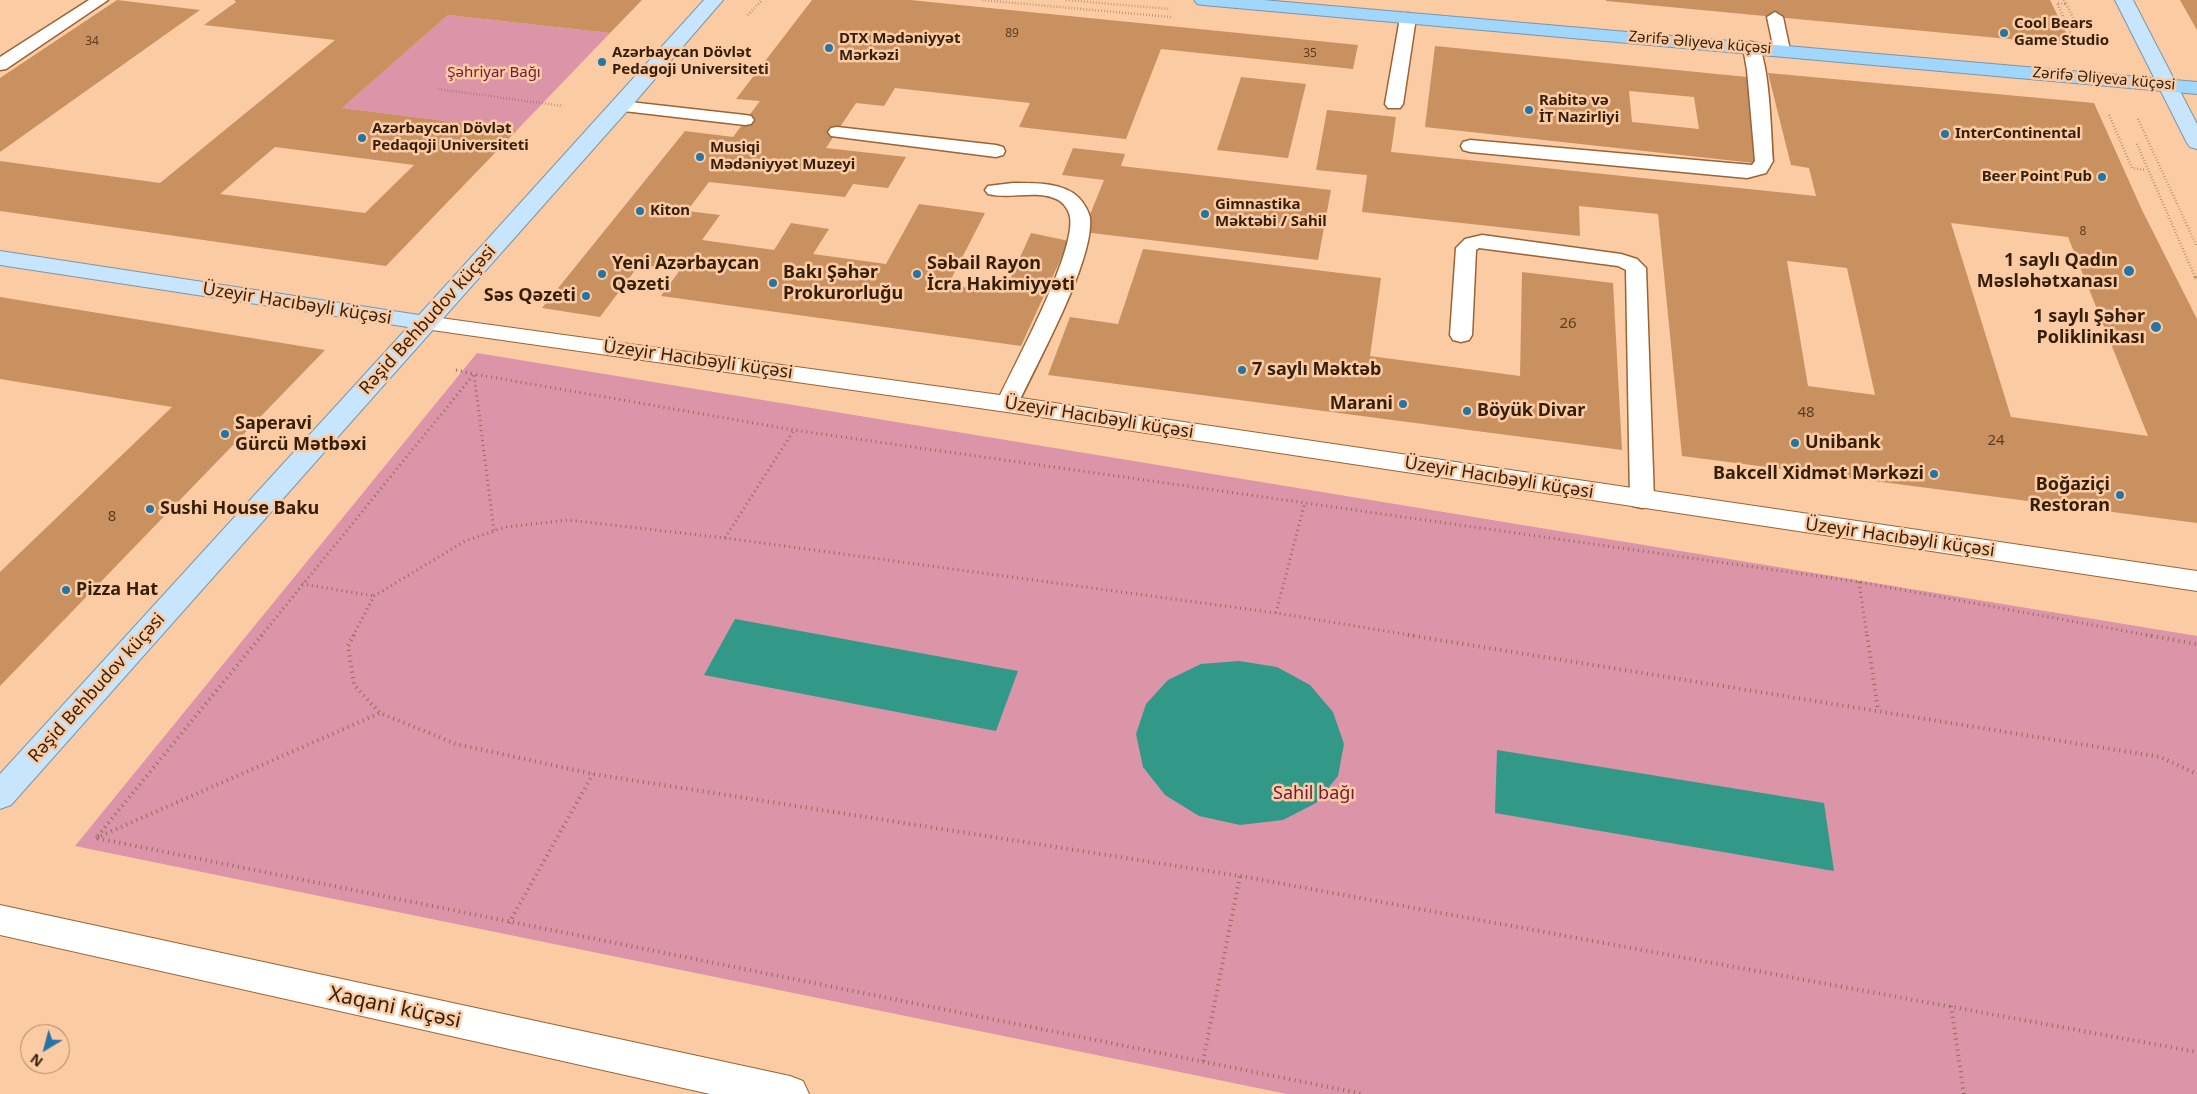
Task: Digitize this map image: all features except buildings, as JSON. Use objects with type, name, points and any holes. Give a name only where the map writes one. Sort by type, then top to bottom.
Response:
[{"type":"highway","name":"Zərifə Əliyeva küçəsi","points":[[1203,0],[1751,47],[2197,88]]},
{"type":"main road","name":"Rəşid Behbudov küçəsi","points":[[0,796],[621,106],[714,0]]},
{"type":"main road","points":[[2124,0],[2197,143]]},
{"type":"main road","name":"Üzeyir Hacıbəyli küçəsi","points":[[0,258],[426,323]]},
{"type":"street","name":"Üzeyir Hacıbəyli küçəsi","points":[[426,323],[1006,404],[2197,581]]},
{"type":"street","name":"Xaqani küçəsi","points":[[0,920],[790,1094]]},
{"type":"lane","points":[[0,65],[100,0]]},
{"type":"lane","points":[[1776,17],[1782,50]]},
{"type":"lane","points":[[1394,104],[1408,18]]},
{"type":"lane","points":[[1470,146],[1748,172],[1759,169],[1764,161],[1756,70],[1751,47]]},
{"type":"lane","points":[[621,106],[745,120]]},
{"type":"lane","points":[[837,132],[996,151]]},
{"type":"lane","points":[[994,190],[1029,188],[1061,194],[1072,202],[1080,219],[1074,254],[1006,404]]},
{"type":"lane","points":[[1461,335],[1466,248],[1472,243],[1482,241],[1621,260],[1630,263],[1636,268],[1642,500]]},
{"type":"path","points":[[1066,0],[1170,9]]},
{"type":"path","points":[[2066,4],[2076,23]]},
{"type":"path","points":[[438,88],[563,106]]},
{"type":"path","points":[[2136,114],[2197,247]]},
{"type":"path","points":[[2136,144],[2197,281]]},
{"type":"path","points":[[456,370],[794,430],[1859,582],[2197,644]]},
{"type":"path","points":[[474,374],[494,531]]},
{"type":"path","points":[[96,838],[474,374]]},
{"type":"path","points":[[725,538],[794,430]]},
{"type":"path","points":[[1276,613],[1305,502]]},
{"type":"path","points":[[2197,774],[2160,757],[1276,613],[725,538],[568,520],[506,526],[465,541],[374,596],[348,646],[354,685],[380,713],[456,744],[593,774],[1240,876],[2197,1052]]},
{"type":"path","points":[[1859,582],[1878,710]]},
{"type":"path","points":[[302,584],[374,596]]},
{"type":"path","points":[[96,838],[380,713]]},
{"type":"path","points":[[509,923],[593,774]]},
{"type":"path","points":[[96,838],[509,923],[1363,1094]]},
{"type":"path","points":[[1203,1061],[1240,876]]},
{"type":"path","points":[[1951,1006],[1964,1094]]},
{"type":"green space","name":"Şəhriyar Bağı","points":[[448,15],[610,33],[517,130],[342,108]]},
{"type":"green space","name":"Sahil bağı","points":[[477,353],[2197,636],[2197,1094],[1287,1094],[75,846]]},
{"type":"water","points":[[735,619],[1018,671],[996,731],[704,675]]},
{"type":"water","points":[[1239,661],[1277,667],[1310,685],[1333,712],[1344,744],[1338,776],[1316,803],[1283,820],[1240,825],[1199,816],[1165,795],[1143,767],[1136,734],[1146,704],[1168,680],[1201,664]]},
{"type":"water","points":[[1497,750],[1824,803],[1834,871],[1495,813]]},
{"type":"place","name":"Cool Bears Game Studio","points":[[2004,33]]},
{"type":"place","name":"DTX Mədəniyyət Mərkəzi","points":[[829,48]]},
{"type":"place","name":"Azərbaycan Dövlət Pedagoji Universiteti","points":[[602,62]]},
{"type":"place","name":"Rabitə və İT Nazirliyi","points":[[1529,110]]},
{"type":"place","name":"InterContinental","points":[[1945,134]]},
{"type":"place","name":"Azərbaycan Dövlət Pedaqoji Universiteti","points":[[362,138]]},
{"type":"place","name":"Musiqi Mədəniyyət Muzeyi","points":[[700,157]]},
{"type":"place","name":"Beer Point Pub","points":[[2102,177]]},
{"type":"place","name":"Kiton","points":[[640,211]]},
{"type":"place","name":"Gimnastika Məktəbi / Sahil","points":[[1205,214]]},
{"type":"place","name":"1 saylı Qadın Məsləhətxanası","points":[[2129,271]]},
{"type":"place","name":"Yeni Azərbaycan Qəzeti","points":[[602,274]]},
{"type":"place","name":"Səbail Rayon İcra Hakimiyyəti","points":[[917,274]]},
{"type":"place","name":"Bakı Şəhər Prokurorluğu","points":[[773,283]]},
{"type":"place","name":"Səs Qəzeti","points":[[586,296]]},
{"type":"place","name":"1 saylı Şəhər Poliklinikası","points":[[2156,327]]},
{"type":"place","name":"7 saylı Məktəb","points":[[1242,370]]},
{"type":"place","name":"Marani","points":[[1403,404]]},
{"type":"place","name":"Böyük Divar","points":[[1467,411]]},
{"type":"place","name":"Saperavi Gürcü Mətbəxi","points":[[225,434]]},
{"type":"place","name":"Unibank","points":[[1795,443]]},
{"type":"place","name":"Bakcell Xidmət Mərkəzi","points":[[1934,474]]},
{"type":"place","name":"Boğaziçi Restoran","points":[[2120,495]]},
{"type":"place","name":"Sushi House Baku","points":[[150,509]]},
{"type":"place","name":"Pizza Hat","points":[[66,590]]}]
